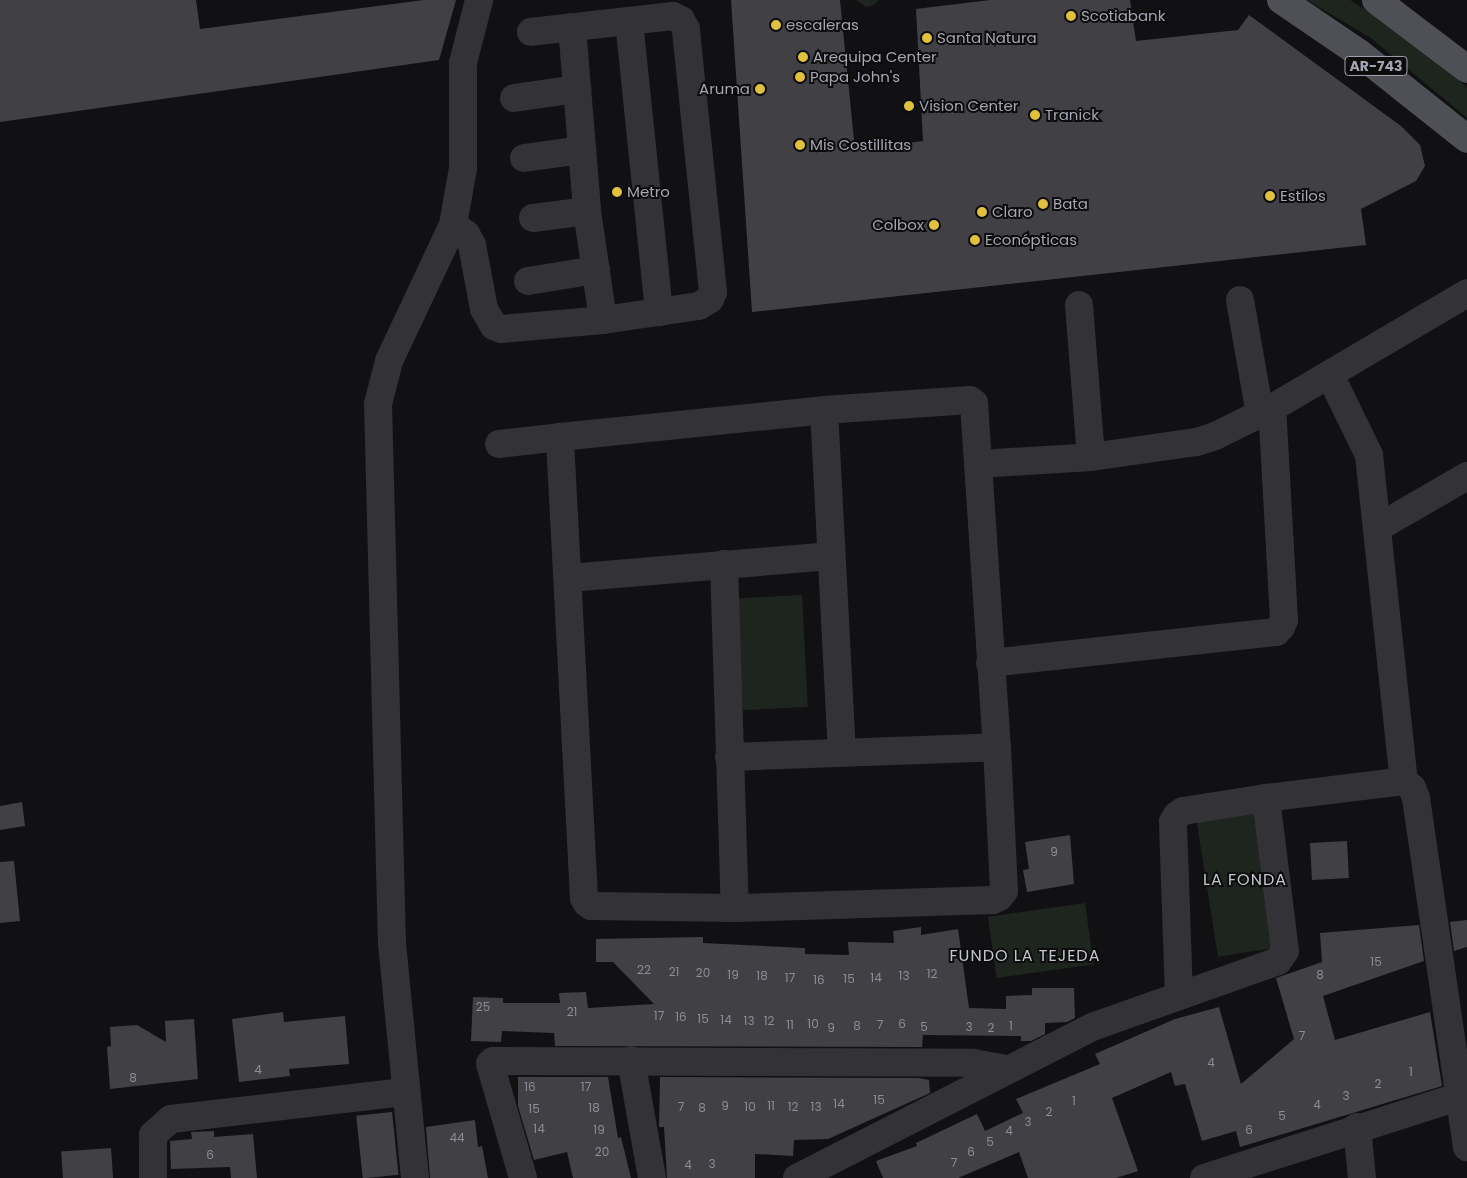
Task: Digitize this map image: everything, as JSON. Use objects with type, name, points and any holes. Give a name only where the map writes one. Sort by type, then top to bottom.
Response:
[{"type":"main road","name":"AR-743","points":[[1280,0],[1359,53],[1467,139]]},
{"type":"main road","points":[[1376,0],[1467,70]]},
{"type":"street","points":[[415,1178],[392,945],[378,404],[389,361],[453,225],[463,168],[463,63],[479,0]]},
{"type":"street","points":[[453,225],[466,234],[472,245],[484,309],[494,326],[510,330],[603,320],[705,304],[710,299],[714,286],[686,30],[681,20],[673,16],[531,32]]},
{"type":"street","points":[[628,21],[659,312]]},
{"type":"street","points":[[572,27],[587,211],[603,320]]},
{"type":"street","points":[[514,98],[577,89]]},
{"type":"street","points":[[524,158],[582,150]]},
{"type":"street","points":[[533,218],[587,211]]},
{"type":"street","points":[[528,281],[596,270]]},
{"type":"street","points":[[978,464],[1091,457],[1197,442],[1266,412],[1467,292]]},
{"type":"street","points":[[990,663],[1276,632],[1284,620],[1266,412],[1240,300]]},
{"type":"street","points":[[1079,305],[1091,457]]},
{"type":"street","points":[[1330,375],[1367,447],[1379,527],[1404,781],[1415,794],[1467,1147]]},
{"type":"street","points":[[499,444],[560,437],[824,410],[970,400],[975,408],[996,747],[1004,891],[999,897],[993,900],[735,908],[591,906],[584,898],[569,578],[560,437]]},
{"type":"street","points":[[824,410],[842,752]]},
{"type":"street","points":[[1379,527],[1467,476]]},
{"type":"street","points":[[569,578],[831,556]]},
{"type":"street","points":[[724,564],[735,908]]},
{"type":"street","points":[[729,757],[996,747]]},
{"type":"street","points":[[1179,996],[1173,822],[1183,811],[1266,798],[1404,781]]},
{"type":"street","points":[[797,1178],[1008,1069],[1109,1020],[1278,961],[1285,951],[1266,798]]},
{"type":"street","points":[[523,1178],[491,1062],[631,1060],[973,1063],[1008,1069]]},
{"type":"street","points":[[631,1060],[652,1178]]},
{"type":"street","points":[[153,1178],[153,1135],[171,1119],[406,1092]]},
{"type":"street","points":[[1204,1178],[1357,1127],[1461,1096]]},
{"type":"street","points":[[1357,1127],[1362,1178]]},
{"type":"shaded area","points":[[856,0],[879,0],[874,5],[866,7]]},
{"type":"shaded area","points":[[1307,0],[1350,0],[1382,20],[1467,87],[1467,118],[1371,38]]},
{"type":"shaded area","points":[[802,595],[808,707],[743,710],[737,598]]},
{"type":"shaded area","points":[[1275,805],[1297,944],[1218,957],[1196,818]]},
{"type":"shaded area","points":[[1085,903],[1094,964],[997,978],[988,917]]},
{"type":"building","points":[[0,0],[196,0],[200,29],[424,0],[456,0],[439,60],[0,122]]},
{"type":"building","points":[[731,0],[840,0],[855,150],[923,141],[916,9],[990,0],[1130,0],[1136,41],[1238,30],[1249,15],[1401,126],[1420,145],[1425,166],[1416,181],[1361,209],[1366,245],[752,312]]},
{"type":"building","points":[[22,802],[25,826],[0,830],[0,806]]},
{"type":"building","points":[[1070,835],[1074,884],[1027,892],[1023,870],[1029,869],[1025,842]]},
{"type":"building","points":[[1347,841],[1349,878],[1312,880],[1310,843]]},
{"type":"building","points":[[14,861],[20,921],[0,923],[0,862]]},
{"type":"building","points":[[1467,920],[1467,947],[1454,951],[1450,922]]},
{"type":"building","points":[[1419,925],[1424,961],[1323,996],[1335,1040],[1430,1012],[1442,1086],[1240,1147],[1236,1131],[1202,1141],[1185,1084],[1175,1086],[1171,1072],[1112,1098],[1138,1171],[1116,1178],[1028,1178],[1019,1152],[958,1178],[883,1178],[876,1161],[917,1146],[916,1143],[977,1114],[985,1131],[1023,1113],[1016,1099],[1100,1064],[1095,1054],[1175,1019],[1219,1007],[1241,1084],[1294,1039],[1276,978],[1322,962],[1320,933]]},
{"type":"building","points":[[921,927],[921,935],[958,929],[969,1008],[1006,1009],[1006,996],[1032,995],[1032,988],[1074,988],[1075,1018],[1067,1022],[1045,1023],[1045,1034],[1031,1041],[1021,1041],[1021,1036],[923,1035],[922,1047],[555,1046],[554,1033],[502,1031],[501,1042],[471,1041],[473,997],[503,998],[503,1003],[560,1003],[559,993],[586,992],[588,1008],[654,1004],[613,962],[596,962],[596,939],[703,937],[703,943],[805,948],[805,954],[849,955],[848,942],[894,943],[893,931]]},
{"type":"building","points":[[283,1012],[284,1022],[345,1016],[349,1064],[289,1069],[290,1076],[239,1082],[232,1019]]},
{"type":"building","points":[[194,1019],[198,1079],[110,1089],[107,1047],[111,1046],[110,1027],[137,1025],[166,1042],[165,1021]]},
{"type":"building","points":[[518,1077],[608,1077],[618,1138],[621,1137],[631,1178],[573,1178],[567,1152],[534,1160],[518,1106]]},
{"type":"building","points":[[660,1077],[919,1078],[929,1080],[930,1093],[828,1139],[794,1140],[793,1156],[755,1154],[755,1178],[667,1178],[664,1127],[659,1127]]},
{"type":"building","points":[[392,1112],[399,1175],[363,1178],[356,1116]]},
{"type":"building","points":[[475,1120],[478,1147],[482,1146],[488,1178],[430,1178],[426,1127]]},
{"type":"building","points":[[214,1131],[214,1137],[253,1134],[257,1178],[231,1178],[230,1167],[171,1169],[170,1141],[192,1139],[191,1132]]},
{"type":"building","points":[[111,1148],[113,1178],[63,1178],[61,1151]]},
{"type":"place","name":"Scotiabank","points":[[1071,16]]},
{"type":"place","name":"escaleras","points":[[776,25]]},
{"type":"place","name":"Santa Natura","points":[[927,38]]},
{"type":"place","name":"Arequipa Center","points":[[803,57]]},
{"type":"place","name":"Papa John's","points":[[800,77]]},
{"type":"place","name":"Aruma","points":[[760,89]]},
{"type":"place","name":"Vision Center","points":[[909,106]]},
{"type":"place","name":"Tranick","points":[[1035,115]]},
{"type":"place","name":"Mis Costillitas","points":[[800,145]]},
{"type":"place","name":"Metro","points":[[617,192]]},
{"type":"place","name":"Estilos","points":[[1270,196]]},
{"type":"place","name":"Bata","points":[[1043,204]]},
{"type":"place","name":"Claro","points":[[982,212]]},
{"type":"place","name":"Colbox","points":[[934,225]]},
{"type":"place","name":"Econópticas","points":[[975,240]]},
{"type":"district","name":"LA FONDA","points":[[1245,880]]},
{"type":"district","name":"FUNDO LA TEJEDA","points":[[1025,956]]}]
